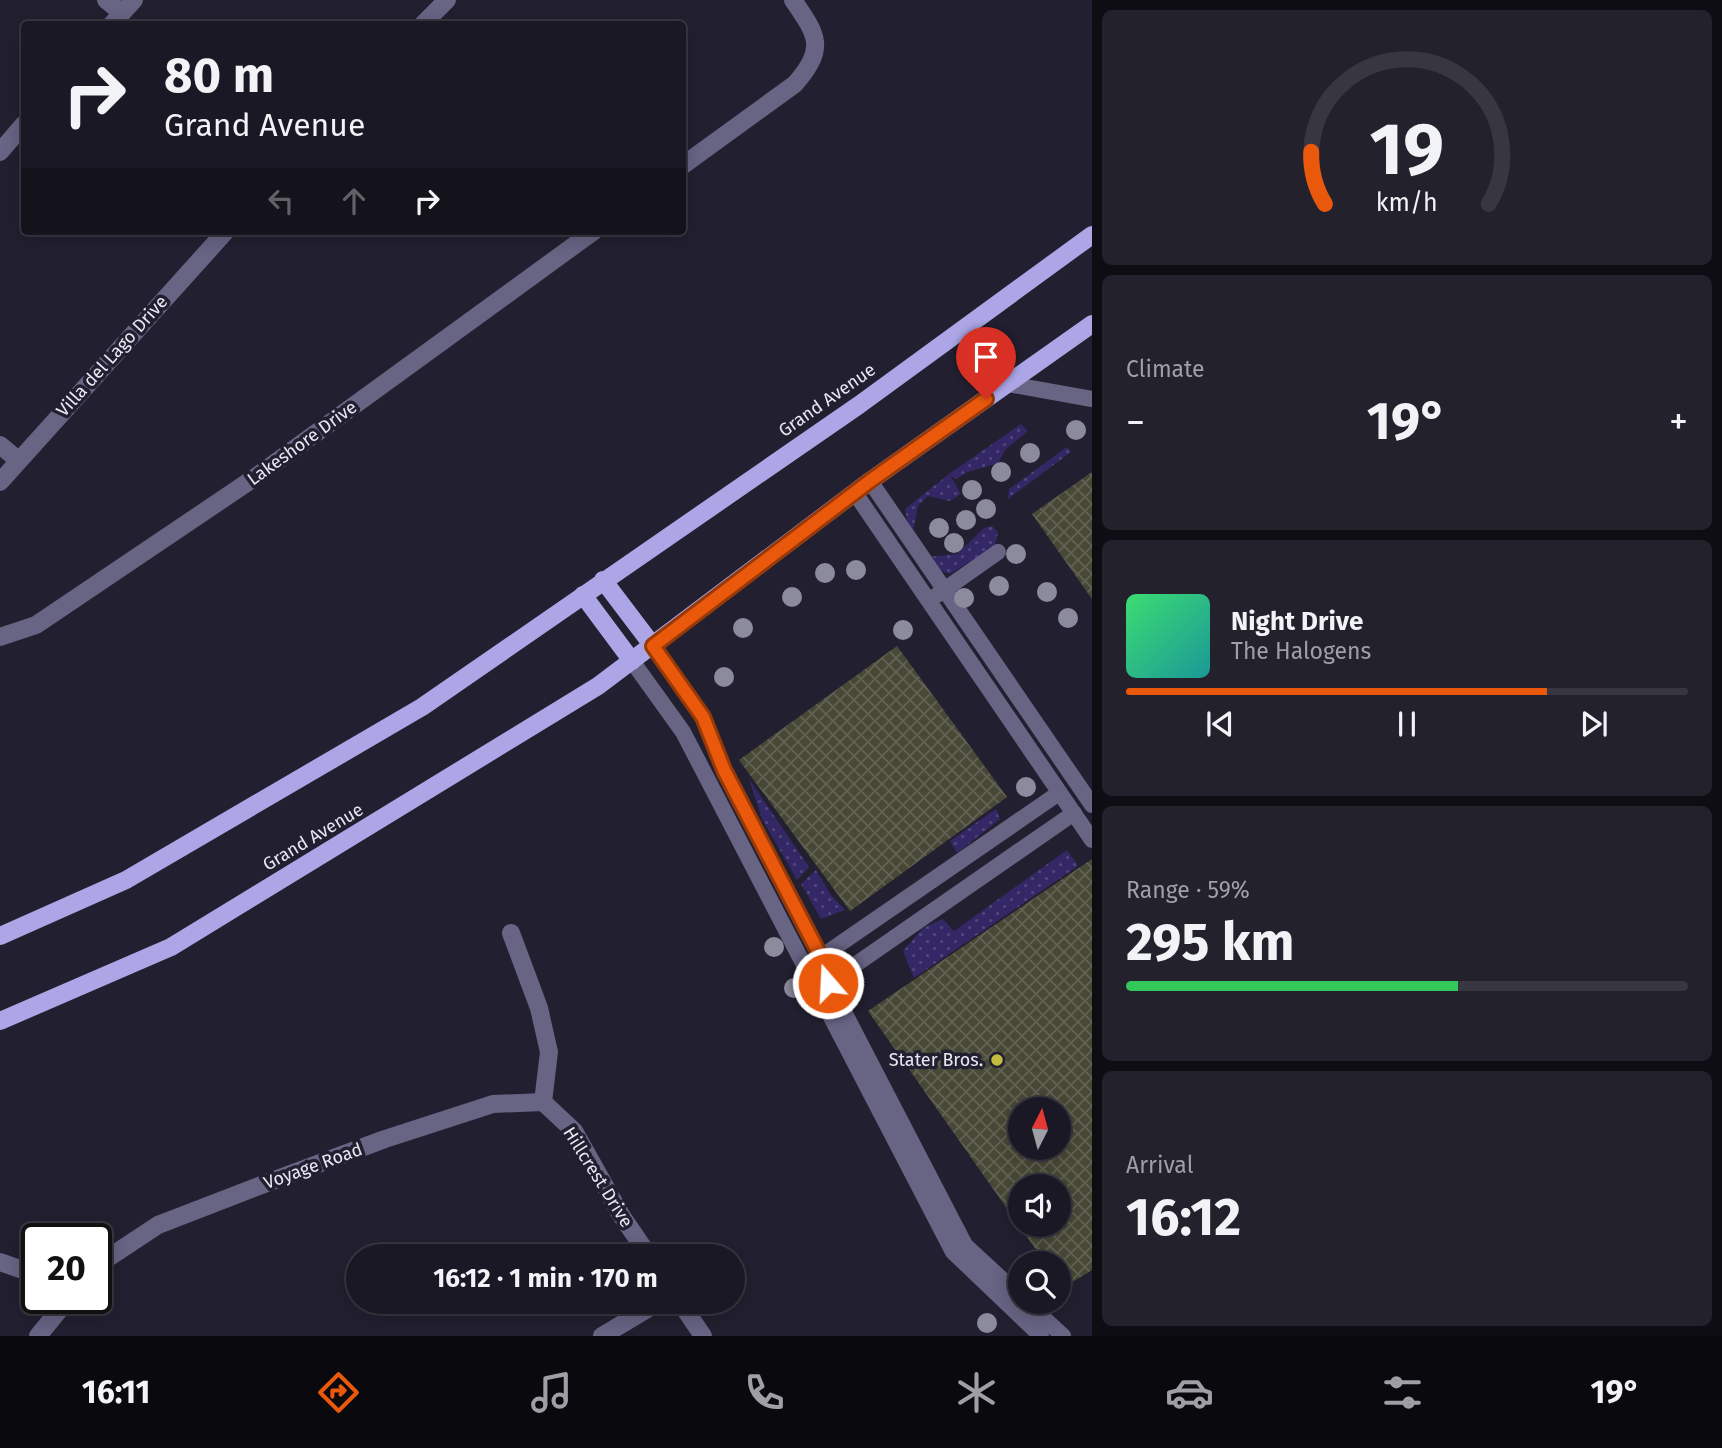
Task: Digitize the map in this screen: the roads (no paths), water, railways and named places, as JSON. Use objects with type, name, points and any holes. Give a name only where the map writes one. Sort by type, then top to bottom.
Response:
[{"type":"main road","name":"Grand Avenue","points":[[0,936],[137,874],[422,707],[859,405],[1092,234]]},
{"type":"main road","name":"Grand Avenue","points":[[0,1021],[171,947],[598,686],[870,481],[1092,324]]},
{"type":"main road","points":[[603,580],[653,646]]},
{"type":"main road","points":[[583,595],[632,661]]},
{"type":"street","points":[[106,0],[122,13]]},
{"type":"street","points":[[426,21],[447,0]]},
{"type":"street","points":[[686,163],[795,84],[806,71],[815,55],[814,30],[793,0]]},
{"type":"street","points":[[0,152],[21,128]]},
{"type":"street","name":"Villa del Lago Drive","points":[[0,482],[222,235]]},
{"type":"street","name":"Lakeshore Drive","points":[[0,637],[36,625],[257,475],[588,235]]},
{"type":"street","points":[[0,445],[18,460]]},
{"type":"street","points":[[511,933],[539,1008],[549,1052],[543,1102]]},
{"type":"street","name":"Hillcrest Drive","points":[[543,1102],[574,1131],[621,1215],[641,1244]]},
{"type":"street","name":"Voyage Road","points":[[112,1255],[158,1225],[385,1139],[493,1104],[543,1102]]},
{"type":"street","points":[[0,1262],[21,1269]]},
{"type":"street","points":[[38,1336],[55,1314]]},
{"type":"street","points":[[602,1336],[639,1314]]},
{"type":"street","points":[[688,1314],[703,1336]]},
{"type":"lane","points":[[1008,384],[1092,399]]},
{"type":"lane","points":[[870,481],[1092,806]]},
{"type":"lane","points":[[855,493],[1059,793],[1090,834]]},
{"type":"lane","points":[[929,601],[998,552]]},
{"type":"lane","points":[[653,646],[703,717],[724,770],[821,957],[828,983],[965,1245],[1008,1285]]},
{"type":"lane","points":[[632,661],[683,732],[953,1252],[1041,1336]]},
{"type":"lane","points":[[821,957],[1059,793]]},
{"type":"lane","points":[[828,983],[1074,813]]},
{"type":"lane","points":[[1039,1314],[1063,1336]]},
{"type":"place","name":"Stater Bros.","points":[[997,1060]]}]
